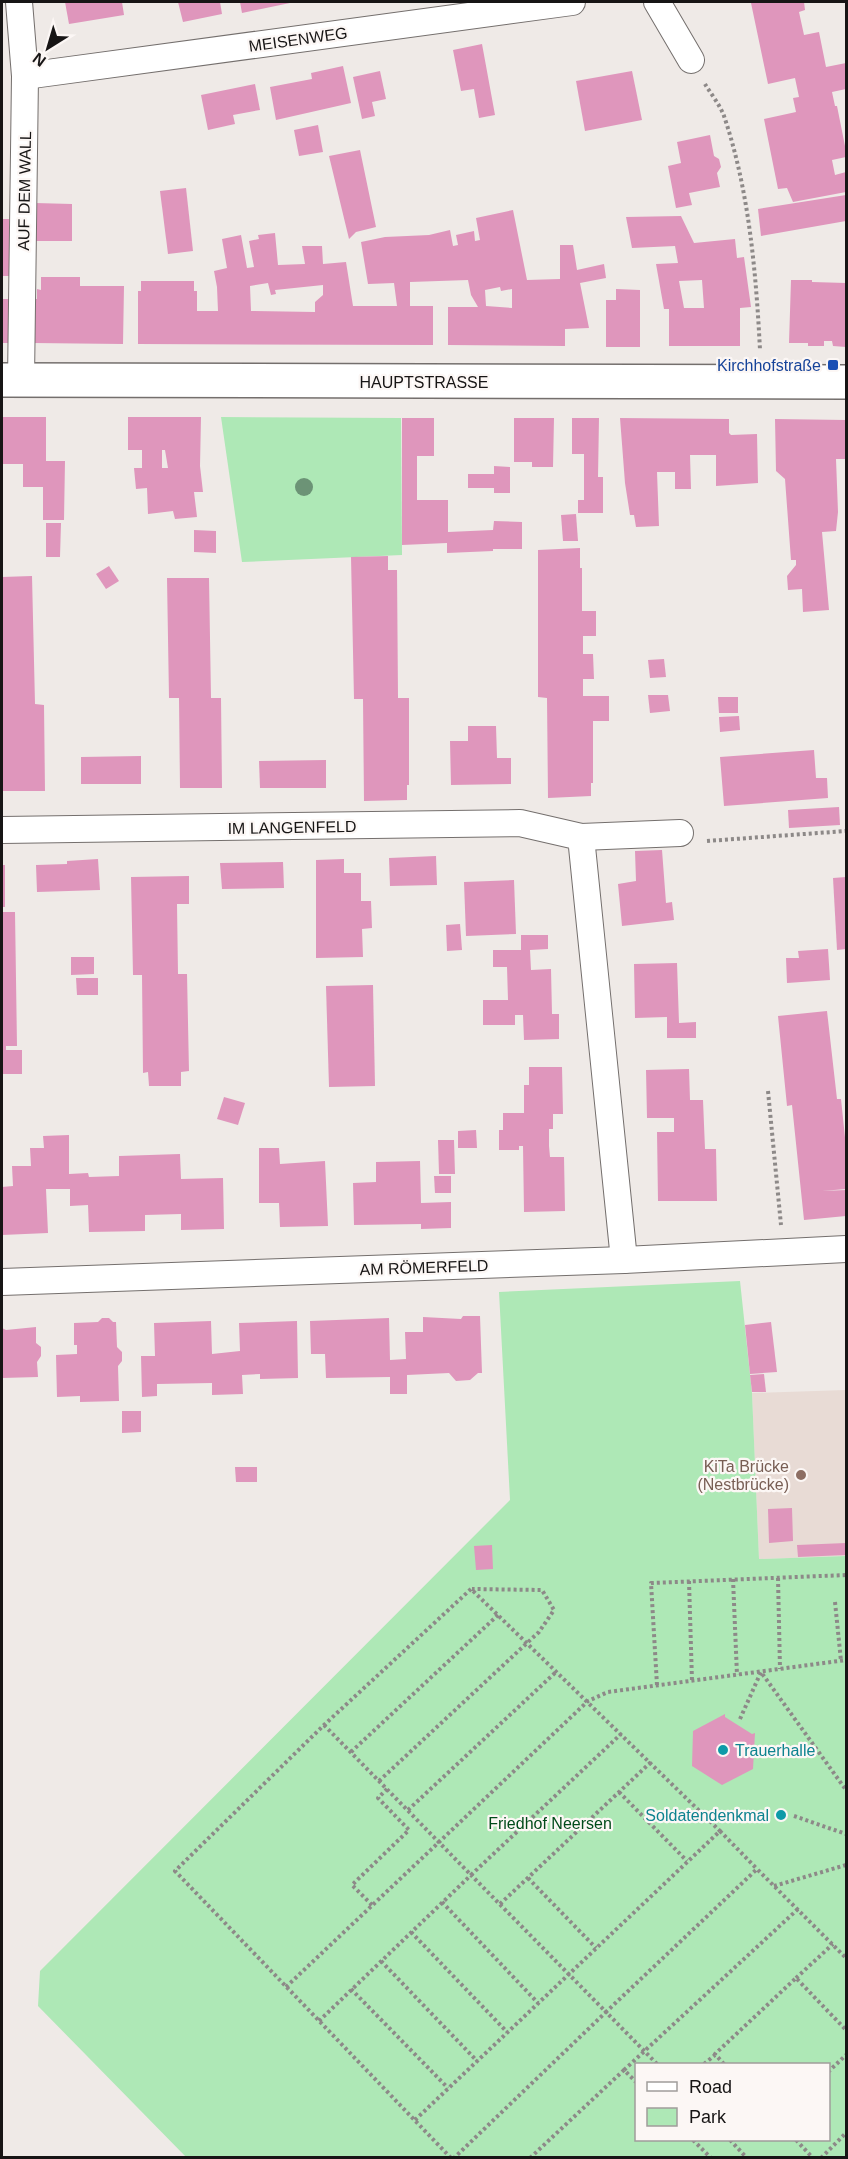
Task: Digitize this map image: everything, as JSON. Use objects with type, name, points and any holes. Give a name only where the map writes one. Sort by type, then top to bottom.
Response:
[{"type":"street","name":"AUF DEM WALL","points":[[11,380],[25,76],[19,2]]},
{"type":"street","name":"MEISENWEG","points":[[25,76],[572,2]]},
{"type":"street","points":[[657,2],[691,60]]},
{"type":"street","name":"HAUPTSTRASSE","points":[[11,380],[846,382]]},
{"type":"street","name":"IM LANGENFELD","points":[[2,830],[520,823],[581,837],[680,833]]},
{"type":"street","points":[[581,837],[624,1260]]},
{"type":"street","name":"AM RÖMERFELD","points":[[2,1282],[624,1260],[846,1249]]},
{"type":"path","points":[[691,60],[723,113],[736,162],[748,220],[762,381]]},
{"type":"path","points":[[680,833],[687,842],[846,831]]},
{"type":"path","points":[[768,1091],[784,1252]]},
{"type":"path","points":[[657,1685],[651,1583],[846,1575]]},
{"type":"path","points":[[778,1578],[780,1669]]},
{"type":"path","points":[[733,1579],[736,1675]]},
{"type":"path","points":[[689,1581],[693,1681]]},
{"type":"path","points":[[471,1589],[651,1762],[846,1958]]},
{"type":"path","points":[[379,1781],[539,1632],[554,1610],[542,1590],[471,1589],[324,1725],[175,1871],[452,2157],[757,1869]]},
{"type":"path","points":[[286,1987],[588,1701],[608,1692],[844,1660],[835,1602]]},
{"type":"path","points":[[351,1752],[498,1615]]},
{"type":"path","points":[[408,1810],[556,1671]]},
{"type":"path","points":[[740,1719],[761,1672]]},
{"type":"path","points":[[761,1672],[846,1790]]},
{"type":"path","points":[[324,1725],[656,2063]]},
{"type":"path","points":[[319,2021],[621,1733]]},
{"type":"path","points":[[500,1904],[651,1762]]},
{"type":"path","points":[[372,1905],[352,1885],[410,1830],[378,1798],[387,1789]]},
{"type":"path","points":[[619,1792],[687,1861]]},
{"type":"path","points":[[794,1816],[846,1834]]},
{"type":"path","points":[[415,2120],[720,1831]]},
{"type":"path","points":[[774,1886],[846,1865]]},
{"type":"path","points":[[528,1878],[596,1948]]},
{"type":"path","points":[[442,1902],[538,2003]]},
{"type":"path","points":[[530,2157],[798,1909]]},
{"type":"path","points":[[411,1932],[507,2032]]},
{"type":"path","points":[[705,2063],[833,1944]]},
{"type":"path","points":[[381,1961],[477,2061]]},
{"type":"path","points":[[796,1978],[846,2030]]},
{"type":"path","points":[[351,1989],[448,2088]]},
{"type":"path","points":[[715,2054],[723,2063]]},
{"type":"path","points":[[830,2070],[846,2055]]},
{"type":"path","points":[[624,2070],[635,2081]]},
{"type":"path","points":[[821,2157],[846,2133]]},
{"type":"path","points":[[695,2141],[711,2157]]},
{"type":"path","points":[[732,2141],[747,2157]]},
{"type":"path","points":[[798,2141],[813,2157]]},
{"type":"shaded area","name":"KiTa Brücke (Nestbrücke)","points":[[846,1390],[846,1556],[759,1559],[752,1393]]},
{"type":"green space","points":[[221,417],[401,418],[402,555],[242,562]]},
{"type":"green space","name":"Friedhof Neersen","points":[[740,1281],[752,1393],[759,1559],[846,1556],[846,2157],[186,2157],[38,2006],[40,1971],[510,1500],[499,1292]]},
{"type":"building","points":[[65,2],[122,2],[124,15],[69,24]]},
{"type":"building","points":[[178,2],[220,2],[222,14],[183,22]]},
{"type":"building","points":[[240,2],[290,2],[290,3],[242,13]]},
{"type":"building","points":[[804,2],[805,10],[799,12],[804,35],[819,32],[826,67],[846,63],[846,89],[832,92],[835,106],[837,106],[846,157],[832,160],[835,175],[846,172],[846,192],[793,202],[787,188],[778,189],[764,119],[796,112],[793,98],[799,97],[795,78],[768,84],[751,3]]},
{"type":"building","points":[[482,44],[495,115],[479,118],[474,89],[461,91],[453,50]]},
{"type":"building","points":[[343,66],[351,103],[276,120],[270,87],[312,79],[311,73]]},
{"type":"building","points":[[380,71],[386,99],[372,102],[375,116],[362,119],[353,77]]},
{"type":"building","points":[[632,71],[642,120],[585,131],[576,81]]},
{"type":"building","points":[[255,84],[260,110],[233,115],[235,124],[208,130],[201,95]]},
{"type":"building","points":[[318,125],[323,152],[299,156],[294,130]]},
{"type":"building","points":[[710,135],[714,156],[719,159],[721,167],[717,173],[720,187],[689,193],[692,205],[676,208],[668,166],[681,163],[677,142]]},
{"type":"building","points":[[360,150],[376,227],[356,232],[349,239],[329,156]]},
{"type":"building","points":[[186,188],[193,251],[168,254],[160,191]]},
{"type":"building","points":[[846,195],[846,221],[761,236],[758,209]]},
{"type":"building","points":[[35,203],[72,204],[72,241],[34,241]]},
{"type":"building","points":[[513,210],[527,280],[560,279],[560,245],[573,245],[577,270],[604,264],[606,278],[580,283],[589,328],[565,329],[565,346],[448,345],[448,307],[478,307],[471,295],[468,280],[410,282],[410,306],[433,306],[433,345],[138,344],[138,291],[141,291],[141,281],[194,281],[194,291],[197,291],[197,311],[218,311],[214,271],[227,268],[222,239],[241,235],[247,268],[254,267],[249,241],[259,239],[258,235],[275,233],[278,265],[305,264],[302,246],[322,246],[323,264],[346,262],[353,306],[397,306],[394,283],[368,284],[361,242],[385,237],[429,235],[450,230],[453,246],[458,245],[456,235],[474,231],[475,241],[480,240],[476,218]],"holes":[[[268,283],[271,295],[276,294],[275,290],[323,285],[323,295],[315,302],[315,312],[251,311],[250,286]],[[500,287],[501,291],[512,289],[512,308],[486,306],[485,290]]]},
{"type":"building","points":[[681,216],[694,243],[735,239],[737,258],[744,257],[751,307],[740,308],[740,346],[669,346],[669,309],[664,309],[656,264],[678,263],[675,246],[632,248],[626,217]],"holes":[[[702,280],[704,308],[684,308],[679,281]]]},
{"type":"building","points":[[2,219],[9,219],[9,276],[2,276]]},
{"type":"building","points":[[41,277],[80,277],[80,286],[124,286],[123,344],[33,343],[34,299],[37,299],[37,289],[41,290]]},
{"type":"building","points":[[791,280],[846,283],[846,347],[833,346],[832,341],[824,341],[824,346],[789,343]]},
{"type":"building","points":[[616,289],[640,290],[640,347],[606,347],[606,300],[616,300]]},
{"type":"building","points":[[2,299],[11,299],[10,343],[2,343]]},
{"type":"building","points":[[2,417],[46,417],[46,461],[65,461],[64,520],[43,520],[43,487],[23,487],[23,464],[2,464]]},
{"type":"building","points":[[128,417],[201,417],[200,466],[203,492],[194,492],[197,517],[175,519],[173,511],[148,514],[147,488],[136,489],[134,468],[142,468],[142,450],[128,450]],"holes":[[[162,450],[165,450],[168,468],[162,468]]]},
{"type":"building","points":[[402,418],[434,418],[434,456],[417,456],[417,500],[448,500],[448,532],[493,530],[494,521],[522,522],[522,549],[447,553],[447,543],[402,545]]},
{"type":"building","points":[[514,418],[554,418],[553,467],[532,467],[532,462],[514,462]]},
{"type":"building","points":[[572,418],[599,418],[598,477],[603,477],[603,513],[578,513],[578,500],[584,500],[584,454],[572,454]]},
{"type":"building","points":[[620,418],[729,419],[731,435],[757,434],[758,483],[716,486],[716,455],[690,455],[691,489],[675,489],[675,472],[657,472],[659,526],[636,527],[634,515],[630,515],[625,483]]},
{"type":"building","points":[[775,419],[846,420],[846,459],[836,459],[838,512],[836,531],[822,532],[829,610],[803,612],[802,589],[788,590],[787,576],[796,565],[796,560],[791,560],[785,479],[776,471]]},
{"type":"building","points":[[494,466],[510,467],[510,493],[494,493],[494,488],[468,488],[468,474],[494,474]]},
{"type":"building","points":[[576,514],[578,541],[563,541],[561,515]]},
{"type":"building","points":[[46,523],[61,523],[60,557],[46,557]]},
{"type":"building","points":[[194,530],[216,531],[216,553],[194,552]]},
{"type":"building","points":[[580,548],[582,611],[596,611],[596,636],[583,636],[583,654],[593,654],[594,679],[583,679],[583,696],[609,696],[609,721],[593,721],[591,796],[548,798],[547,698],[538,697],[538,550]]},
{"type":"building","points":[[388,556],[388,570],[397,570],[398,698],[409,698],[409,785],[407,785],[407,800],[364,801],[363,699],[354,699],[351,557]]},
{"type":"building","points":[[109,566],[119,581],[106,589],[96,574]]},
{"type":"building","points":[[32,576],[35,704],[44,705],[45,791],[2,791],[2,577]]},
{"type":"building","points":[[167,578],[209,578],[211,698],[221,698],[222,788],[180,788],[179,698],[169,698]]},
{"type":"building","points":[[664,659],[666,677],[650,678],[648,660]]},
{"type":"building","points":[[648,695],[668,695],[670,711],[650,713]]},
{"type":"building","points":[[718,697],[738,697],[738,713],[719,713]]},
{"type":"building","points":[[739,716],[740,730],[720,732],[719,717]]},
{"type":"building","points":[[468,726],[496,726],[497,758],[511,758],[511,784],[451,785],[450,741],[468,741]]},
{"type":"building","points":[[814,750],[816,778],[827,778],[828,798],[724,806],[720,757]]},
{"type":"building","points":[[141,756],[141,784],[81,784],[81,757]]},
{"type":"building","points":[[326,760],[326,788],[260,788],[259,761]]},
{"type":"building","points":[[839,807],[840,825],[789,828],[788,810]]},
{"type":"building","points":[[662,850],[666,903],[672,902],[674,920],[622,926],[618,884],[636,881],[635,851]]},
{"type":"building","points":[[436,856],[437,885],[390,886],[389,858]]},
{"type":"building","points":[[98,859],[100,890],[37,892],[36,865],[67,864],[67,861]]},
{"type":"building","points":[[344,859],[344,873],[361,873],[361,901],[371,901],[372,928],[362,929],[363,957],[316,958],[316,860]]},
{"type":"building","points":[[283,862],[284,888],[222,889],[220,863]]},
{"type":"building","points":[[2,865],[5,865],[5,907],[2,907]]},
{"type":"building","points":[[189,876],[189,904],[177,904],[178,974],[187,974],[189,1071],[181,1072],[181,1086],[149,1086],[148,1072],[143,1073],[142,975],[133,975],[131,877]]},
{"type":"building","points":[[846,877],[846,949],[837,950],[833,878]]},
{"type":"building","points":[[514,880],[516,934],[466,936],[464,882]]},
{"type":"building","points":[[2,912],[15,912],[17,1046],[6,1046],[6,1050],[22,1050],[22,1074],[2,1074]]},
{"type":"building","points":[[460,924],[462,950],[447,951],[446,925]]},
{"type":"building","points":[[521,935],[548,935],[548,949],[530,950],[531,970],[551,969],[552,1014],[559,1014],[559,1039],[524,1040],[523,1015],[515,1015],[515,1025],[483,1025],[483,1000],[508,1000],[507,967],[493,967],[493,950],[521,950]]},
{"type":"building","points":[[828,949],[830,980],[787,983],[786,958],[799,958],[798,951]]},
{"type":"building","points":[[71,957],[94,957],[94,974],[71,975]]},
{"type":"building","points":[[677,963],[679,1023],[696,1022],[696,1038],[667,1038],[667,1017],[635,1018],[634,964]]},
{"type":"building","points":[[76,978],[98,978],[98,995],[77,995]]},
{"type":"building","points":[[373,985],[375,1086],[329,1087],[326,986]]},
{"type":"building","points":[[827,1011],[837,1099],[841,1099],[846,1147],[846,1189],[822,1191],[846,1190],[846,1216],[804,1220],[792,1105],[787,1106],[778,1016]]},
{"type":"building","points":[[529,1067],[562,1067],[563,1114],[553,1114],[553,1129],[549,1129],[549,1146],[550,1157],[564,1157],[565,1211],[524,1212],[523,1146],[519,1146],[519,1150],[499,1150],[499,1130],[503,1130],[503,1113],[524,1113],[524,1085],[529,1085]]},
{"type":"building","points":[[689,1069],[690,1100],[703,1100],[705,1149],[716,1149],[717,1201],[658,1201],[657,1132],[674,1132],[674,1118],[647,1118],[646,1070]]},
{"type":"building","points":[[224,1097],[245,1103],[238,1125],[217,1119]]},
{"type":"building","points":[[476,1130],[477,1148],[458,1148],[458,1131]]},
{"type":"building","points":[[69,1135],[69,1174],[88,1173],[89,1177],[119,1176],[119,1156],[180,1154],[181,1179],[223,1178],[224,1229],[181,1230],[181,1214],[145,1215],[145,1231],[89,1232],[88,1205],[70,1206],[70,1189],[46,1189],[48,1233],[2,1235],[2,1187],[13,1186],[12,1166],[31,1166],[30,1148],[44,1148],[43,1136]]},
{"type":"building","points":[[438,1140],[454,1140],[455,1174],[439,1174]]},
{"type":"building","points":[[259,1148],[279,1148],[280,1164],[325,1161],[328,1226],[280,1227],[279,1203],[259,1203]]},
{"type":"building","points":[[420,1161],[421,1203],[451,1202],[451,1228],[421,1229],[421,1224],[354,1225],[353,1183],[376,1182],[376,1162]]},
{"type":"building","points":[[434,1176],[451,1176],[451,1193],[435,1193]]},
{"type":"building","points":[[463,1316],[480,1316],[482,1373],[478,1373],[470,1380],[456,1381],[449,1373],[407,1375],[407,1394],[390,1394],[390,1377],[326,1378],[325,1354],[311,1354],[310,1321],[389,1318],[390,1360],[406,1359],[405,1332],[423,1332],[423,1317],[461,1319]]},
{"type":"building","points":[[102,1318],[109,1318],[116,1322],[117,1347],[122,1352],[122,1361],[118,1366],[119,1401],[80,1402],[80,1396],[57,1397],[56,1355],[77,1354],[77,1345],[74,1345],[74,1323],[98,1322]]},
{"type":"building","points":[[211,1321],[212,1354],[240,1351],[239,1323],[297,1321],[298,1378],[260,1379],[260,1374],[242,1375],[243,1394],[212,1395],[212,1383],[157,1384],[157,1396],[142,1397],[141,1356],[155,1356],[154,1323]]},
{"type":"building","points":[[771,1322],[777,1372],[750,1374],[745,1325]]},
{"type":"building","points":[[36,1327],[36,1343],[41,1347],[41,1356],[37,1362],[38,1377],[2,1378],[2,1328],[6,1330]]},
{"type":"building","points":[[764,1374],[766,1392],[752,1392],[750,1375]]},
{"type":"building","points":[[122,1411],[141,1411],[141,1432],[122,1433]]},
{"type":"building","points":[[235,1467],[257,1467],[257,1482],[236,1482]]},
{"type":"building","points":[[792,1508],[793,1541],[769,1543],[768,1509]]},
{"type":"building","points":[[846,1543],[846,1555],[798,1557],[797,1545]]},
{"type":"building","points":[[492,1545],[493,1569],[476,1570],[474,1546]]},
{"type":"building","name":"Trauerhalle","points":[[725,1714],[725,1717],[752,1734],[755,1733],[753,1769],[722,1785],[692,1766],[693,1731]]},
{"type":"place","name":"Kirchhofstraße","points":[[833,365]]},
{"type":"place","name":"KiTa Brücke (Nestbrücke)","points":[[801,1475]]},
{"type":"place","name":"Trauerhalle","points":[[723,1750]]},
{"type":"place","name":"Soldatendenkmal","points":[[781,1815]]}]
